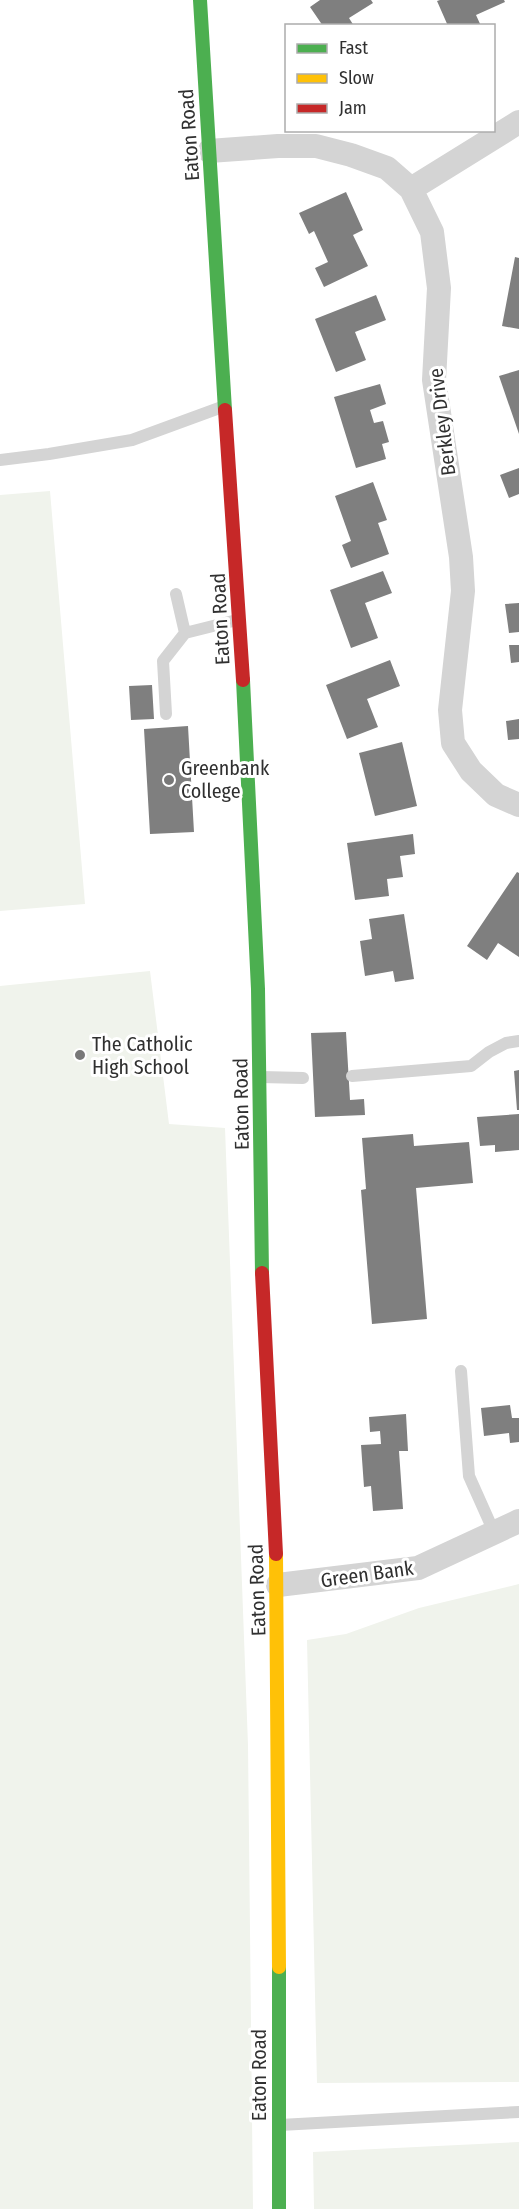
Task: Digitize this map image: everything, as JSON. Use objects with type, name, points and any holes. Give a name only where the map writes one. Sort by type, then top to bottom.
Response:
[{"type":"street","name":"Eaton Road","points":[[200,0],[240,619],[258,989],[262,1272],[278,1585],[279,2209]]},
{"type":"street","points":[[411,189],[519,122]]},
{"type":"street","name":"Berkley Drive","points":[[209,152],[278,146],[316,146],[351,155],[387,168],[411,189],[432,232],[439,288],[434,380],[461,557],[463,591],[450,710],[453,743],[471,771],[496,795],[519,805]]},
{"type":"street","name":"Green Bank","points":[[278,1585],[418,1568],[519,1521]]},
{"type":"lane","points":[[0,460],[132,440],[225,406]]},
{"type":"lane","points":[[176,594],[185,633]]},
{"type":"lane","points":[[166,714],[163,661],[185,633],[240,619]]},
{"type":"lane","points":[[352,1076],[471,1066],[489,1052],[506,1043],[519,1041]]},
{"type":"lane","points":[[260,1077],[303,1078]]},
{"type":"lane","points":[[461,1371],[469,1476],[494,1532]]},
{"type":"lane","points":[[279,2125],[519,2112]]},
{"type":"shaded area","points":[[50,491],[85,904],[0,911],[0,495]]},
{"type":"shaded area","points":[[150,971],[169,1124],[225,1128],[248,1745],[253,2209],[0,2209],[0,986]]},
{"type":"shaded area","points":[[519,1584],[519,2082],[317,2083],[307,1640],[346,1634],[419,1608]]},
{"type":"shaded area","points":[[519,2142],[519,2209],[314,2209],[313,2152]]},
{"type":"building","points":[[320,0],[371,0],[373,3],[349,18],[353,24],[322,24],[310,7]]},
{"type":"building","points":[[504,0],[505,2],[476,15],[480,24],[447,24],[437,1]]},
{"type":"building","points":[[346,192],[363,230],[353,235],[368,266],[324,287],[315,268],[328,262],[314,231],[309,234],[299,213]]},
{"type":"building","points":[[515,257],[519,258],[519,329],[502,326]]},
{"type":"building","points":[[376,295],[386,320],[355,332],[366,360],[336,372],[315,319]]},
{"type":"building","points":[[519,370],[519,434],[499,376]]},
{"type":"building","points":[[380,384],[386,404],[370,410],[374,423],[383,421],[389,442],[382,444],[386,459],[356,468],[334,397]]},
{"type":"building","points":[[519,468],[519,494],[509,498],[500,475]]},
{"type":"building","points":[[373,482],[387,520],[378,523],[389,554],[351,568],[342,545],[351,541],[335,496]]},
{"type":"building","points":[[383,571],[392,593],[365,603],[378,638],[351,648],[330,590]]},
{"type":"building","points":[[519,603],[519,632],[509,633],[505,604]]},
{"type":"building","points":[[509,645],[519,645],[519,662],[511,663]]},
{"type":"building","points":[[390,660],[400,686],[367,699],[378,727],[347,739],[326,685]]},
{"type":"building","points":[[152,685],[154,719],[131,720],[129,686]]},
{"type":"building","points":[[519,719],[519,739],[508,740],[506,721]]},
{"type":"building","name":"Greenbank College","points":[[188,726],[194,832],[150,834],[144,729]]},
{"type":"building","points":[[402,742],[417,806],[375,816],[359,753]]},
{"type":"building","points":[[413,834],[415,854],[400,856],[403,877],[387,879],[389,896],[355,900],[347,843]]},
{"type":"building","points":[[517,872],[519,873],[519,957],[498,943],[487,960],[467,946]]},
{"type":"building","points":[[404,914],[414,979],[395,982],[393,971],[365,976],[360,941],[372,939],[369,919]]},
{"type":"building","points":[[346,1032],[350,1100],[364,1099],[365,1115],[315,1117],[311,1033]]},
{"type":"building","points":[[519,1070],[519,1110],[517,1110],[514,1071]]},
{"type":"building","points":[[519,1114],[519,1150],[495,1152],[495,1145],[480,1146],[477,1117]]},
{"type":"building","points":[[413,1134],[414,1146],[469,1142],[473,1183],[416,1188],[427,1319],[372,1324],[361,1190],[366,1189],[362,1138]]},
{"type":"building","points":[[510,1405],[512,1418],[519,1418],[519,1442],[510,1443],[509,1433],[484,1436],[481,1408]]},
{"type":"building","points":[[406,1414],[408,1451],[399,1451],[403,1509],[373,1511],[371,1486],[364,1487],[361,1445],[381,1444],[380,1431],[370,1432],[369,1417]]},
{"type":"traffic: fast","points":[[200,0],[225,410]]},
{"type":"traffic: fast","points":[[243,680],[258,989],[262,1273]]},
{"type":"traffic: fast","points":[[279,1967],[279,2209]]},
{"type":"traffic: slow","points":[[276,1554],[279,1967]]},
{"type":"traffic: jam","points":[[225,410],[243,680]]},
{"type":"traffic: jam","points":[[262,1273],[276,1554]]},
{"type":"place","name":"Greenbank College","points":[[169,780]]},
{"type":"place","name":"The Catholic High School","points":[[80,1055]]}]
